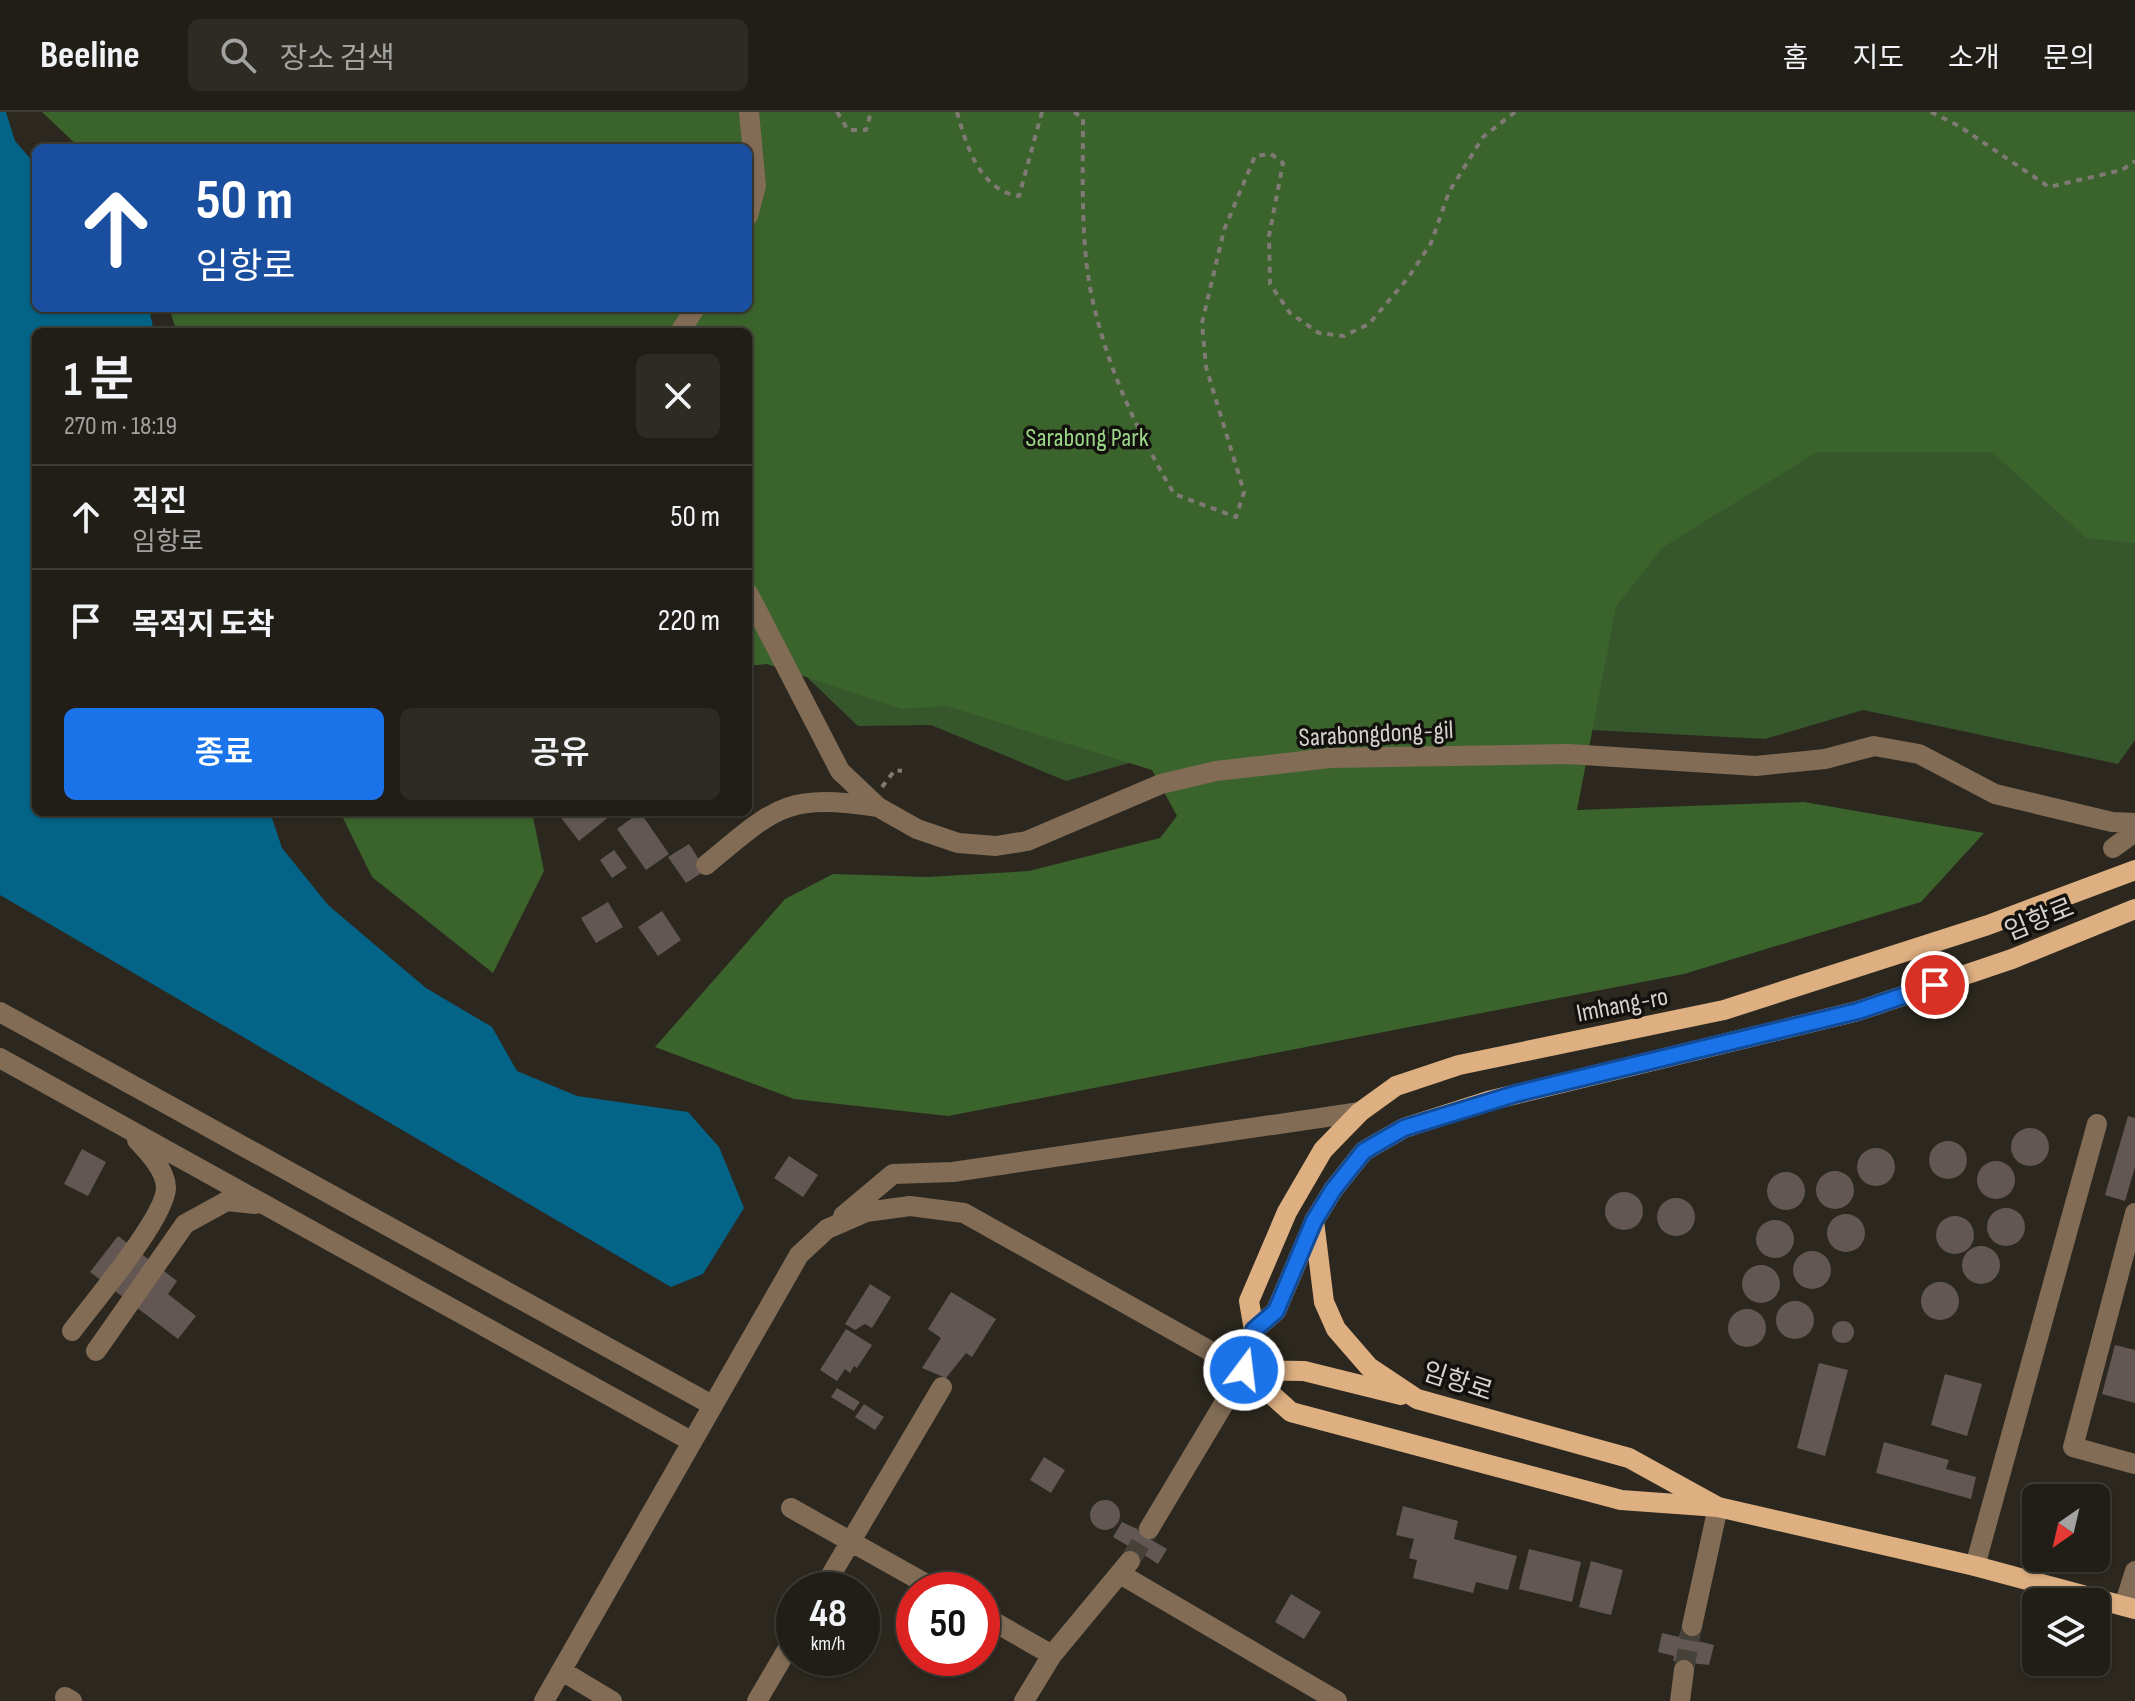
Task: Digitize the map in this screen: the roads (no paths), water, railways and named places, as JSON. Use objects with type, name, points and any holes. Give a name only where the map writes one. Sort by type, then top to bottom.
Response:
[{"type":"main road","name":"Imhang-ro","points":[[1244,1370],[1254,1330],[1249,1301],[1287,1212],[1323,1150],[1360,1112],[1396,1086],[1459,1065],[1724,1010],[1988,925],[2135,870]]},
{"type":"main road","name":"임항로","points":[[2130,1608],[1975,1566],[1718,1507],[1629,1458],[1417,1399],[1369,1367],[1336,1329],[1324,1302],[1314,1221],[1333,1190],[1364,1151],[1404,1128],[1501,1097],[1858,1011],[2012,959],[2135,909]]},
{"type":"main road","name":"Imhang-ro","points":[[1254,1330],[1276,1311],[1314,1221]]},
{"type":"main road","points":[[1244,1370],[1304,1371],[1417,1399]]},
{"type":"main road","points":[[1244,1370],[1291,1412],[1621,1500],[1718,1507]]},
{"type":"street","points":[[749,112],[756,186],[752,201]]},
{"type":"street","name":"Sarabongdong-gil","points":[[752,601],[840,771],[875,804],[917,829],[958,843],[996,846],[1027,841],[1161,784],[1216,771],[1330,758],[1568,754],[1756,766],[1825,759],[1874,746],[1919,754],[1995,794],[2112,822],[2135,823]]},
{"type":"street","points":[[706,865],[763,819],[792,804],[835,801],[875,804]]},
{"type":"street","points":[[2113,848],[2135,832]]},
{"type":"street","points":[[0,1012],[712,1405]]},
{"type":"street","points":[[0,1058],[691,1441]]},
{"type":"street","points":[[544,1701],[799,1255],[893,1174],[953,1172],[1360,1112]]},
{"type":"street","points":[[1975,1566],[2097,1124]]},
{"type":"street","points":[[72,1331],[160,1211],[166,1186],[153,1158],[123,1126]]},
{"type":"street","points":[[96,1351],[185,1224],[227,1201],[266,1205]]},
{"type":"street","points":[[827,1229],[866,1212],[910,1206],[964,1213],[1244,1370],[1149,1529]]},
{"type":"street","points":[[2135,1213],[2073,1447],[2135,1464]]},
{"type":"street","points":[[833,1572],[942,1387]]},
{"type":"street","points":[[1692,1626],[1718,1507]]},
{"type":"street","points":[[791,1508],[905,1572]]},
{"type":"street","points":[[1024,1701],[1052,1655],[1126,1568],[1337,1701]]},
{"type":"street","points":[[2130,1608],[2135,1571]]},
{"type":"street","points":[[1000,1625],[1052,1655]]},
{"type":"street","points":[[757,1701],[776,1669]]},
{"type":"street","points":[[1680,1701],[1684,1670]]},
{"type":"street","points":[[562,1671],[612,1701]]},
{"type":"water","points":[[0,112],[6,112],[15,141],[32,160],[32,312],[150,312],[153,328],[32,328],[32,816],[271,816],[282,848],[328,905],[426,988],[492,1027],[517,1071],[577,1096],[688,1112],[719,1147],[744,1208],[703,1274],[671,1287],[0,895]]},
{"type":"tunnel","points":[[1130,1561],[1149,1529]]},
{"type":"tunnel","points":[[1684,1670],[1692,1626]]},
{"type":"park label","name":"Sarabong Park","points":[[1087,437]]}]
